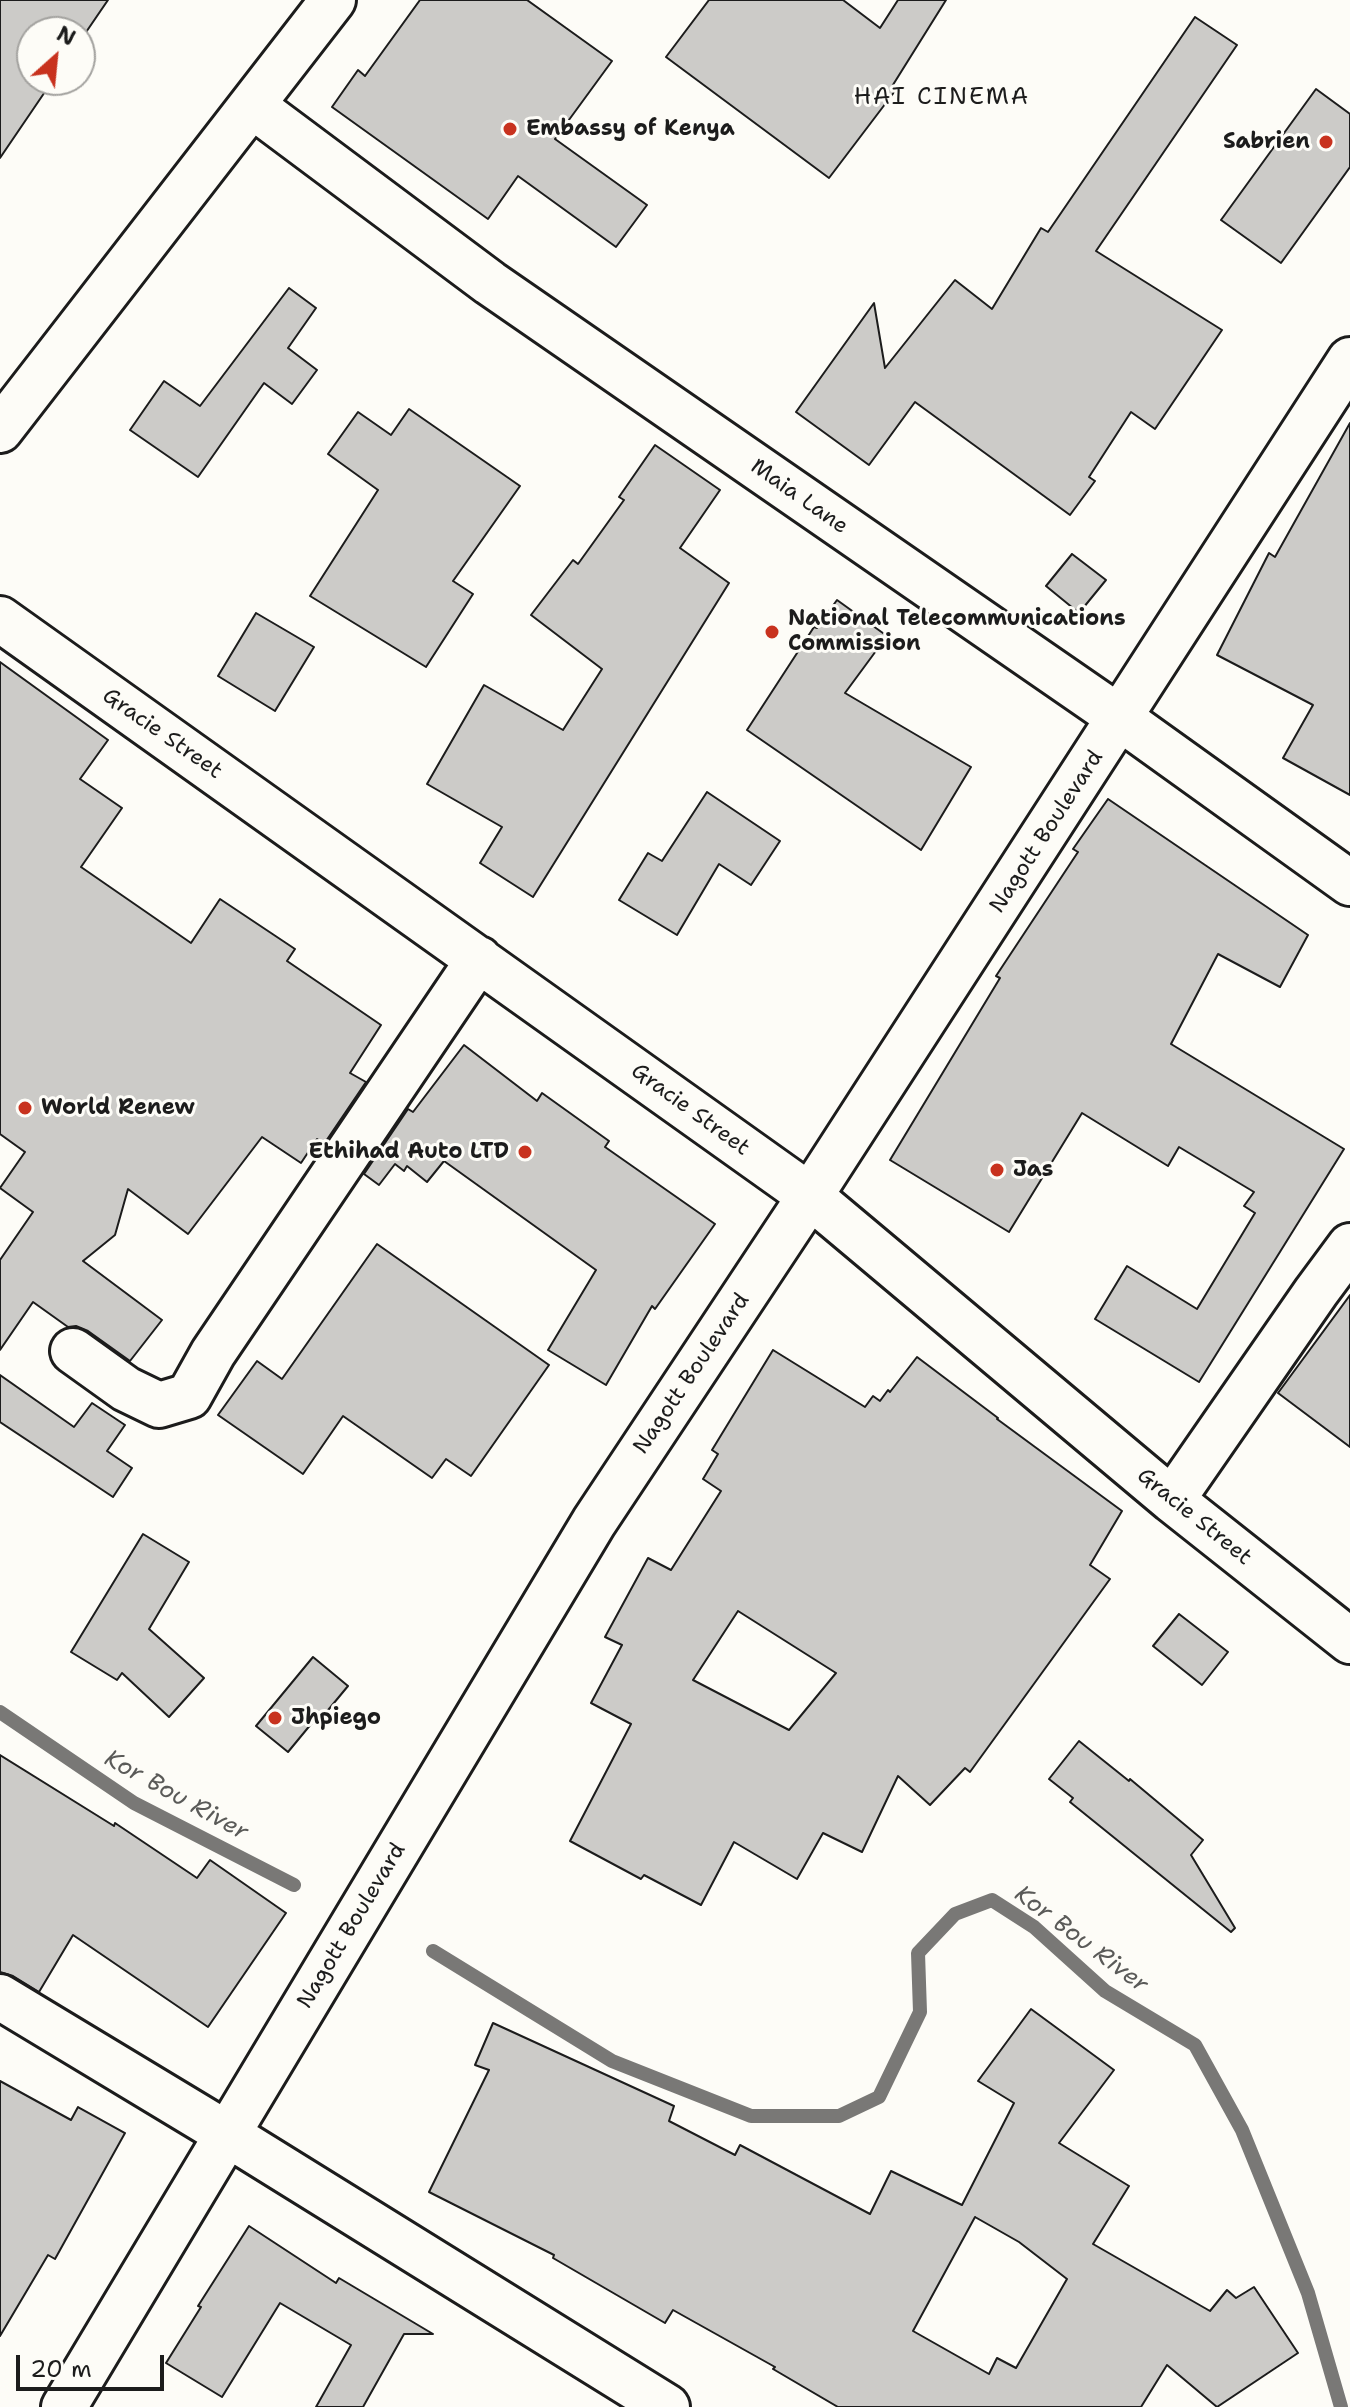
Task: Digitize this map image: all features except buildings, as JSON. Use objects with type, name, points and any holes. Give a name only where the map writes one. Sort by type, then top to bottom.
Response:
[{"type":"street","points":[[0,430],[333,0]]},
{"type":"street","name":"Maia Lane","points":[[253,106],[490,283],[1120,718],[1350,883]]},
{"type":"street","name":"Nagott Boulevard","points":[[64,2407],[594,1522],[810,1196],[1350,360]]},
{"type":"street","name":"Gracie Street","points":[[0,619],[810,1196],[1172,1500],[1350,1641]]},
{"type":"street","points":[[73,1351],[126,1389],[159,1405],[189,1396],[213,1353],[479,959]]},
{"type":"street","points":[[1172,1500],[1350,1246]]},
{"type":"street","points":[[0,1997],[667,2407]]},
{"type":"waterway","name":"Kor Bou River","points":[[0,1712],[134,1803],[294,1885]]},
{"type":"waterway","name":"Kor Bou River","points":[[433,1951],[612,2061],[751,2116],[839,2116],[879,2097],[920,2012],[918,1953],[955,1914],[992,1900],[1034,1927],[1105,1991],[1195,2045],[1242,2130],[1308,2293],[1341,2407]]},
{"type":"place","name":"Embassy of Kenya","points":[[510,129]]},
{"type":"place","name":"Sabrien","points":[[1326,142]]},
{"type":"place","name":"National Telecommunications Commission","points":[[772,632]]},
{"type":"place","name":"World Renew","points":[[25,1108]]},
{"type":"place","name":"Ethihad Auto LTD","points":[[525,1152]]},
{"type":"place","name":"Jas","points":[[997,1170]]},
{"type":"place","name":"Jhpiego","points":[[275,1718]]},
{"type":"district","name":"HAI CINEMA","points":[[942,98]]}]
